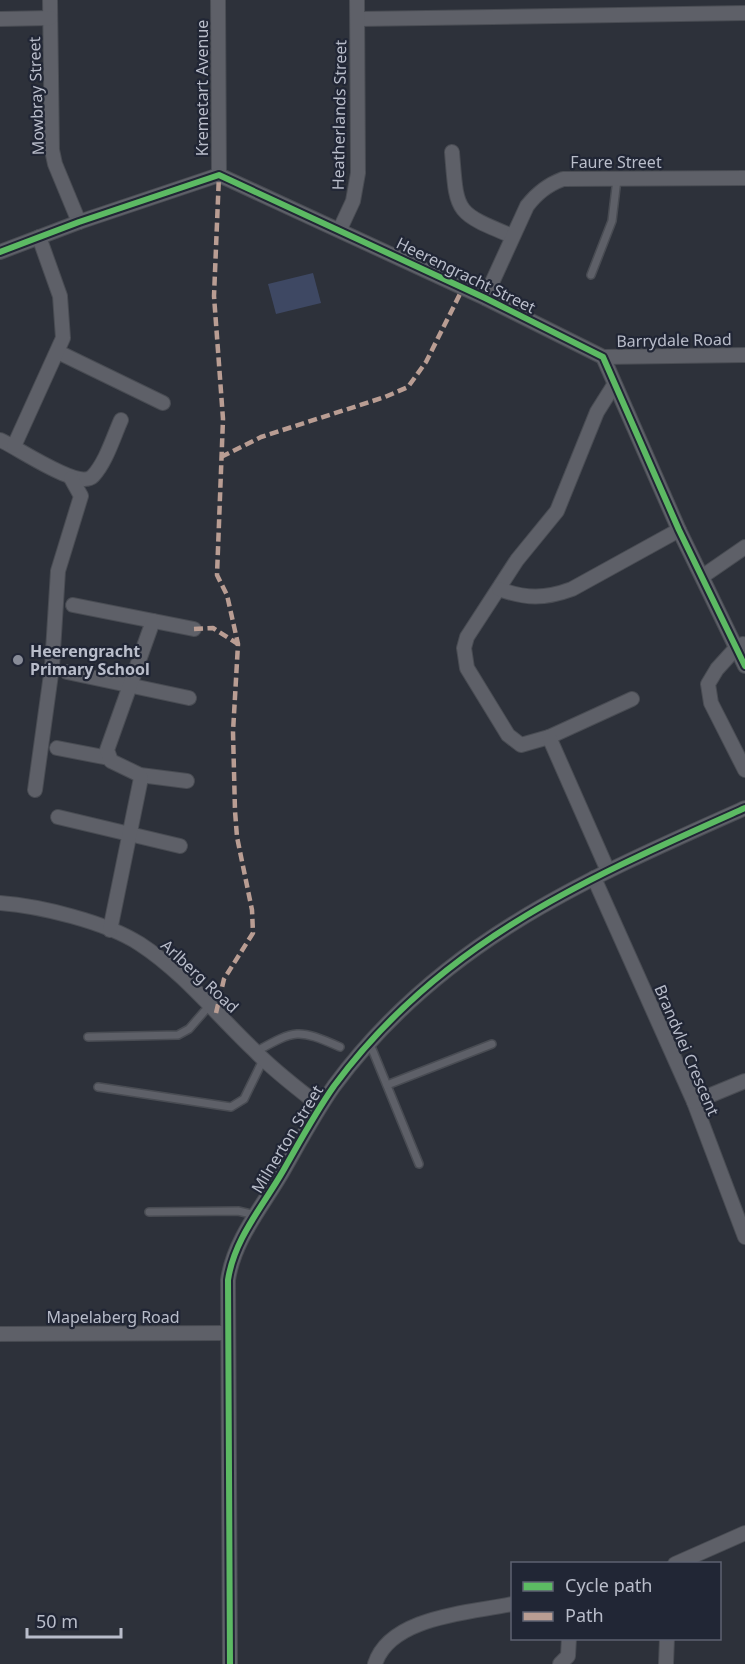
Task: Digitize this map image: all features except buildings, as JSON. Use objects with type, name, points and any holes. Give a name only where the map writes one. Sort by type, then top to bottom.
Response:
[{"type":"street","name":"Mowbray Street","points":[[50,0],[52,150],[79,222]]},
{"type":"street","name":"Kremetart Avenue","points":[[218,0],[219,175]]},
{"type":"street","name":"Heatherlands Street","points":[[340,229],[356,188],[357,0]]},
{"type":"street","points":[[357,19],[745,13]]},
{"type":"street","points":[[0,19],[50,18]]},
{"type":"street","points":[[452,152],[455,192],[461,209],[483,224],[512,236]]},
{"type":"street","points":[[0,252],[79,222],[219,175]]},
{"type":"street","name":"Heerengracht Street","points":[[219,175],[486,298],[603,357]]},
{"type":"street","name":"Faure Street","points":[[486,298],[527,206],[536,194],[550,184],[563,179],[745,178]]},
{"type":"street","points":[[14,446],[63,338],[62,310],[55,281],[39,237]]},
{"type":"street","points":[[58,352],[163,403]]},
{"type":"street","name":"Barrydale Road","points":[[603,357],[745,355]]},
{"type":"street","points":[[603,357],[679,530],[741,645],[745,666]]},
{"type":"street","points":[[614,385],[597,412],[556,511],[517,560],[467,637],[464,648],[467,668],[511,739],[526,745],[549,737],[632,699]]},
{"type":"street","points":[[0,440],[71,477],[86,480],[92,478],[121,420]]},
{"type":"street","points":[[35,789],[52,667],[58,570],[81,496],[71,477]]},
{"type":"street","points":[[499,589],[526,598],[554,596],[572,589],[679,530]]},
{"type":"street","points":[[703,576],[745,547]]},
{"type":"street","points":[[73,605],[194,629]]},
{"type":"street","points":[[109,758],[107,750],[153,621]]},
{"type":"street","points":[[741,645],[712,675],[708,684],[711,703],[745,770]]},
{"type":"street","points":[[68,672],[189,698]]},
{"type":"street","points":[[549,737],[608,871]]},
{"type":"street","points":[[57,748],[109,758],[140,775],[187,781]]},
{"type":"street","points":[[110,930],[140,775]]},
{"type":"street","name":"Milnerton Street","points":[[230,1664],[227,1333],[230,1265],[236,1248],[320,1106],[370,1044],[430,982],[468,954],[542,904],[745,808]]},
{"type":"street","points":[[58,817],[180,846]]},
{"type":"street","name":"Brandvlei Crescent","points":[[594,878],[694,1102],[745,1237]]},
{"type":"street","name":"Arlberg Road","points":[[0,903],[62,916],[110,930],[139,944],[158,958],[259,1056],[320,1106]]},
{"type":"street","points":[[694,1102],[745,1081]]},
{"type":"street","name":"Mapelaberg Road","points":[[0,1334],[227,1333]]},
{"type":"street","points":[[677,1562],[745,1533]]},
{"type":"street","points":[[375,1664],[384,1646],[407,1628],[511,1604]]},
{"type":"street","points":[[561,1664],[568,1656],[569,1640]]},
{"type":"street","points":[[666,1664],[667,1640]]},
{"type":"lane","points":[[591,275],[612,221],[617,179]]},
{"type":"lane","points":[[88,1037],[178,1035],[189,1029],[209,1006]]},
{"type":"lane","points":[[98,1087],[231,1107],[239,1104],[244,1098],[259,1056],[284,1036],[303,1033],[340,1047]]},
{"type":"lane","points":[[370,1044],[419,1164]]},
{"type":"lane","points":[[387,1085],[492,1044]]},
{"type":"lane","points":[[149,1212],[228,1211],[256,1215]]},
{"type":"water","points":[[313,273],[321,303],[276,314],[268,284]]},
{"type":"marked path","points":[[216,1013],[224,979],[253,933],[252,910],[237,837],[235,811],[233,732],[238,644],[227,595],[217,575],[223,419],[214,296],[219,175]]},
{"type":"marked path","points":[[221,457],[261,437],[385,397],[408,387],[426,362],[463,288]]},
{"type":"marked path","points":[[194,629],[213,628],[238,644]]},
{"type":"cycle path","points":[[0,252],[79,222],[219,175],[485,298],[603,357],[679,530],[745,666]]},
{"type":"cycle path","points":[[230,1664],[228,1280],[236,1251],[250,1223],[334,1086],[376,1035],[421,991],[469,953],[520,919],[573,889],[745,808]]},
{"type":"place","name":"Heerengracht Primary School","points":[[18,660]]}]
